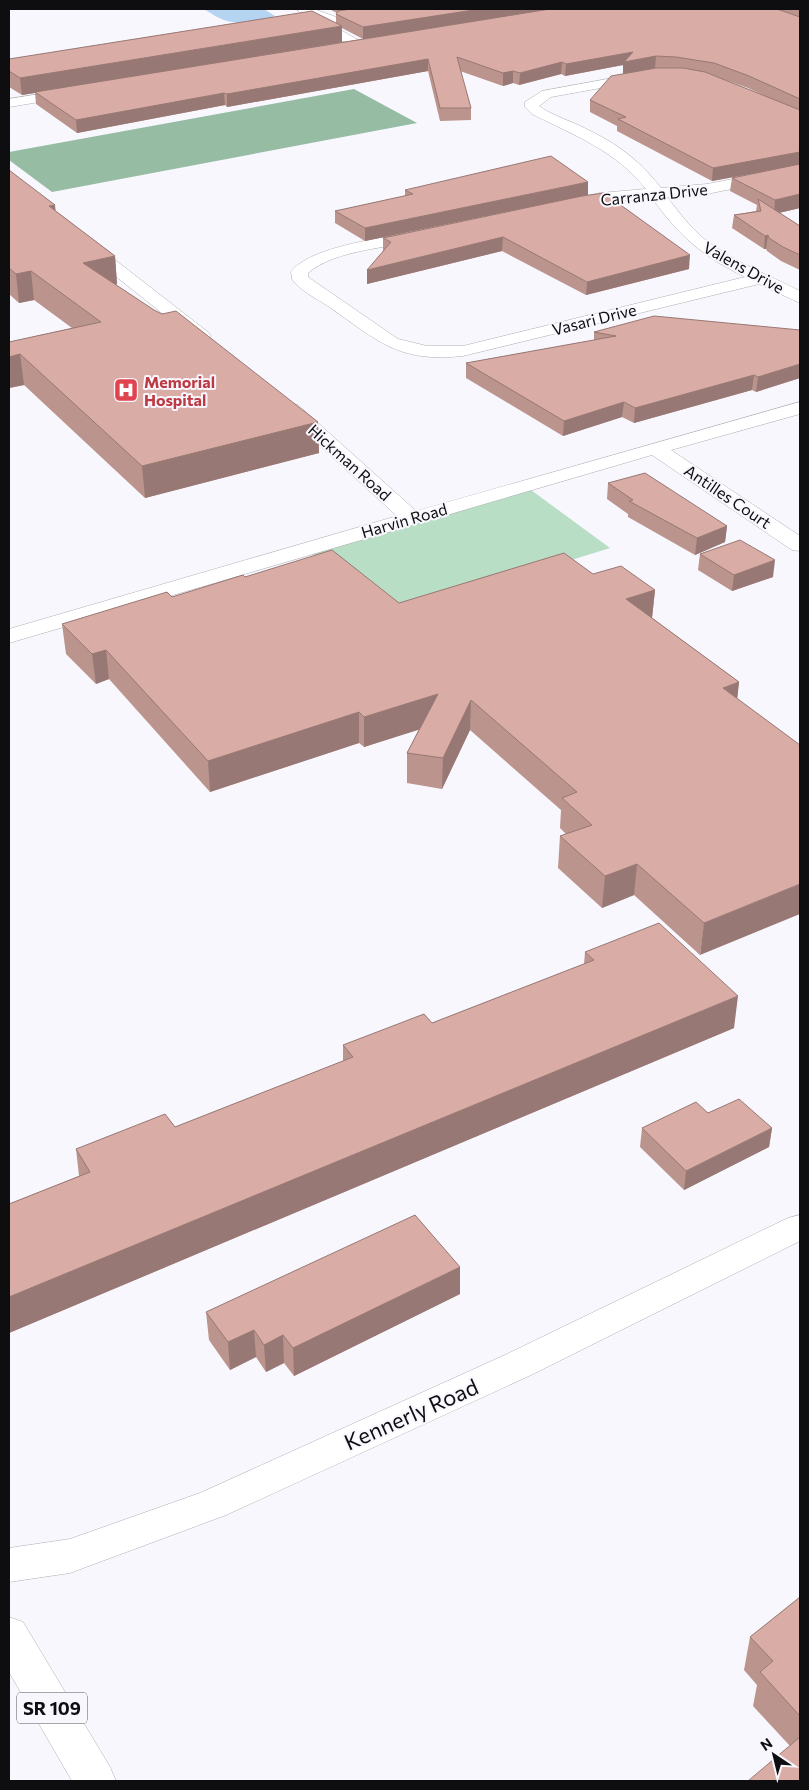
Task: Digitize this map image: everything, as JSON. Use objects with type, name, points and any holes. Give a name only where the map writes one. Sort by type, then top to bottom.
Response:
[{"type":"street","points":[[302,9],[332,20],[318,23],[366,44],[335,49]]},
{"type":"street","name":"Valens Drive","points":[[655,74],[547,94],[532,102],[532,106],[538,111],[619,153],[630,162],[686,231],[698,241],[722,258],[800,298]]},
{"type":"street","points":[[9,103],[83,91]]},
{"type":"street","name":"Carranza Drive","points":[[562,206],[600,198],[658,195],[707,189],[800,170]]},
{"type":"street","name":"Vasari Drive","points":[[439,232],[326,256],[303,266],[299,272],[300,279],[392,343],[406,349],[443,353],[464,351],[763,278]]},
{"type":"street","points":[[73,234],[214,346]]},
{"type":"street","name":"Hickman Road","points":[[276,396],[411,518]]},
{"type":"street","name":"Harvin Road","points":[[9,636],[411,518],[800,408]]},
{"type":"street","name":"Antilles Court","points":[[655,448],[800,545]]},
{"type":"street","name":"Kennerly Road","points":[[9,1565],[70,1556],[213,1504],[518,1365],[800,1226]]},
{"type":"street","name":"SR 109","points":[[9,1635],[95,1781]]},
{"type":"green space","points":[[354,89],[417,123],[52,192],[9,160],[9,152]]},
{"type":"green space","points":[[531,490],[610,548],[389,617],[312,554]]},
{"type":"water","points":[[203,9],[264,9],[275,16],[243,23],[230,22]]},
{"type":"building","points":[[351,9],[480,9],[363,27],[336,14],[338,11]]},
{"type":"building","points":[[550,9],[777,9],[800,17],[800,99],[749,76],[714,63],[656,56],[624,62],[633,52],[566,64],[562,62],[520,73],[513,71],[503,73],[457,57],[471,108],[440,108],[428,59],[76,120],[35,92]]},
{"type":"building","points":[[312,11],[342,26],[20,78],[9,71],[9,59]]},
{"type":"building","points":[[656,68],[683,68],[705,72],[800,110],[800,152],[713,168],[618,119],[626,117],[590,100],[611,76]]},
{"type":"building","points":[[551,156],[588,182],[365,228],[335,211],[413,194],[405,190]]},
{"type":"building","points":[[800,164],[800,194],[775,200],[732,178]]},
{"type":"building","points":[[9,170],[55,205],[49,206],[115,256],[83,263],[154,310],[162,314],[176,311],[318,422],[142,466],[20,354],[9,357],[9,342],[101,322],[31,271],[16,274],[9,268]]},
{"type":"building","points":[[604,193],[690,255],[587,282],[503,237],[367,270],[391,242],[383,238]]},
{"type":"building","points":[[758,199],[800,226],[800,255],[783,247],[769,238],[768,235],[765,236],[734,215],[761,211]]},
{"type":"building","points":[[654,316],[800,330],[800,364],[758,377],[754,375],[635,408],[624,402],[564,421],[466,363],[616,336],[594,332]]},
{"type":"building","points":[[645,473],[727,526],[697,538],[629,501],[633,500],[608,483]]},
{"type":"building","points":[[740,540],[775,560],[734,575],[700,554]]},
{"type":"building","points":[[332,550],[399,603],[564,553],[593,574],[621,566],[655,590],[626,599],[739,682],[723,688],[800,745],[800,884],[704,923],[637,864],[605,876],[560,836],[592,825],[562,798],[577,792],[471,700],[443,758],[407,753],[438,694],[364,717],[359,712],[208,761],[106,650],[92,654],[62,624],[167,592],[172,597]]},
{"type":"building","points":[[659,923],[738,996],[9,1297],[9,1204],[90,1172],[76,1149],[165,1114],[175,1127],[353,1057],[343,1045],[424,1014],[432,1023],[594,960],[585,952]]},
{"type":"building","points":[[739,1099],[772,1128],[686,1171],[642,1128],[696,1102],[708,1113]]},
{"type":"building","points":[[415,1215],[460,1267],[293,1348],[283,1335],[264,1345],[254,1330],[228,1342],[206,1312]]},
{"type":"building","points":[[800,1597],[800,1716],[760,1672],[773,1661],[750,1637]]},
{"type":"building","points":[[800,1737],[800,1781],[748,1781]]},
{"type":"place","name":"Memorial Hospital","points":[[126,390]]}]
